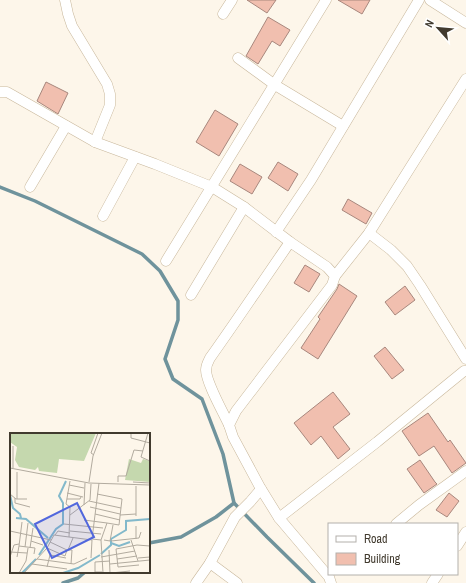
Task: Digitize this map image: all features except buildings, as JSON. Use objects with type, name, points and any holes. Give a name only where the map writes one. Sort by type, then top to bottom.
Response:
[{"type":"street","points":[[65,0],[72,26],[108,84],[110,105],[95,142]]},
{"type":"street","points":[[223,14],[232,0]]},
{"type":"street","points":[[166,261],[326,0]]},
{"type":"street","points":[[276,232],[311,180],[418,0]]},
{"type":"street","points":[[430,0],[466,23]]},
{"type":"street","points":[[238,58],[274,85],[343,126]]},
{"type":"street","points":[[229,425],[236,411],[332,285],[335,276],[369,233],[466,79]]},
{"type":"street","points":[[0,92],[7,92],[95,142],[212,187],[244,207],[276,232],[327,267],[335,276]]},
{"type":"street","points":[[30,187],[66,126]]},
{"type":"street","points":[[103,216],[135,157]]},
{"type":"street","points":[[191,295],[244,207]]},
{"type":"street","points":[[369,233],[407,266],[466,359]]},
{"type":"street","points":[[290,242],[240,317],[210,358],[206,365],[206,372],[209,383],[229,425],[233,438],[261,489],[279,518],[328,575]]},
{"type":"street","points":[[279,518],[377,442],[464,371],[466,371]]},
{"type":"street","points":[[397,523],[466,471]]},
{"type":"street","points":[[196,583],[210,563],[235,517],[261,489]]},
{"type":"street","points":[[458,544],[466,532]]},
{"type":"street","points":[[210,563],[238,583]]},
{"type":"waterway","points":[[0,187],[35,201],[142,254],[160,271],[178,301],[178,320],[165,359],[173,379],[202,399],[223,454],[234,503],[314,583]]},
{"type":"waterway","points":[[150,543],[181,537],[216,517],[234,503]]},
{"type":"waterway","points":[[63,583],[78,578],[84,573]]}]
